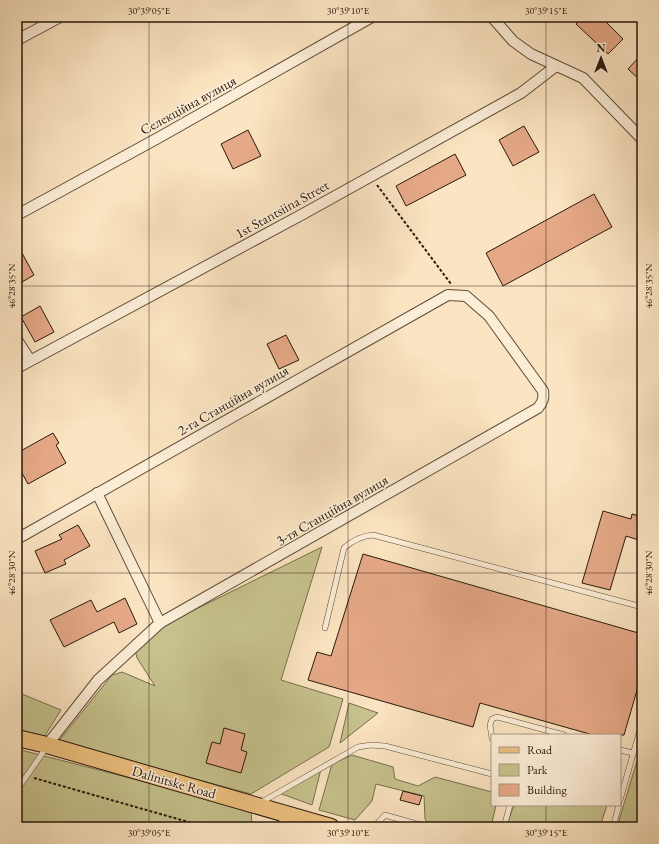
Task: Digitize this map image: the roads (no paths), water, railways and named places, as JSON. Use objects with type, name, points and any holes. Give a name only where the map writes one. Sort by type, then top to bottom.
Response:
[{"type":"main road","name":"Dalinitske Road","points":[[17,738],[47,745],[255,805],[282,820],[331,827]]},
{"type":"street","points":[[17,40],[60,17]]},
{"type":"street","name":"Селекційна вулиця","points":[[17,215],[158,138],[372,17]]},
{"type":"street","points":[[492,17],[513,41],[531,54],[583,78],[642,139]]},
{"type":"street","name":"1st Stantsiina Street","points":[[17,368],[521,93],[556,66]]},
{"type":"street","name":"2-га Станційна вулиця","points":[[17,539],[448,295],[462,296]]},
{"type":"street","name":"3-тя Станційна вулиця","points":[[47,745],[98,680],[160,623],[538,408],[544,397],[543,391],[489,316],[462,296]]},
{"type":"street","points":[[17,340],[30,360]]},
{"type":"street","points":[[97,493],[160,623]]},
{"type":"lane","points":[[325,628],[344,548],[352,541],[365,536],[373,535],[642,607]]},
{"type":"lane","points":[[491,734],[490,725],[492,719],[497,717],[560,734]]},
{"type":"lane","points":[[621,796],[642,723]]},
{"type":"lane","points":[[17,790],[47,745]]},
{"type":"lane","points":[[255,805],[358,747],[371,745],[385,746],[491,774]]},
{"type":"lane","points":[[621,750],[633,753]]},
{"type":"lane","points":[[504,827],[510,806]]},
{"type":"lane","points":[[612,827],[619,806]]},
{"type":"lane","points":[[374,827],[385,815],[420,825],[421,827]]},
{"type":"lane","points":[[17,822],[30,827]]}]
